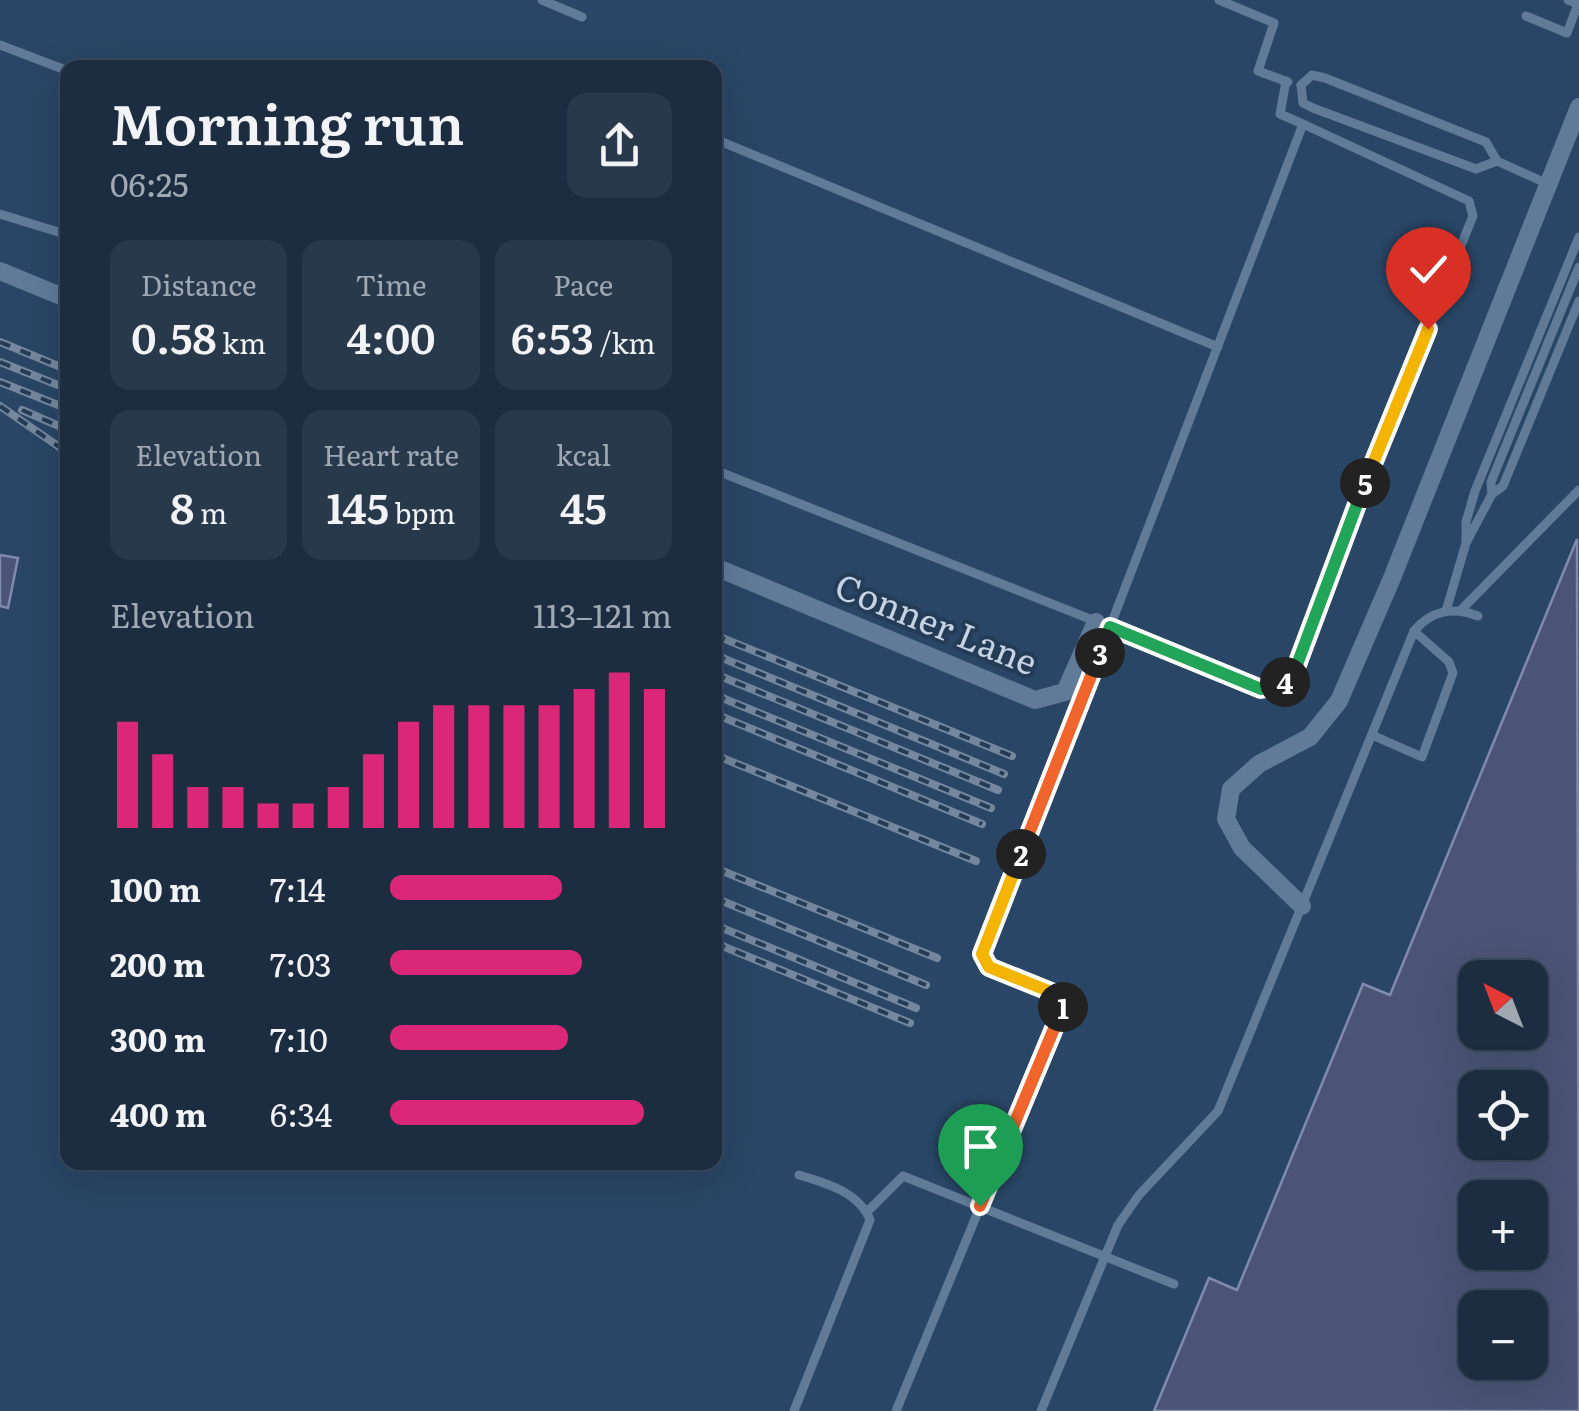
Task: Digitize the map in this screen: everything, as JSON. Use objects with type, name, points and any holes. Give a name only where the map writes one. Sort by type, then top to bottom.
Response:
[{"type":"street","points":[[1302,906],[1242,848],[1226,819],[1232,789],[1259,764],[1310,737],[1339,702],[1579,106]]},
{"type":"street","points":[[0,271],[60,296]]},
{"type":"street","name":"Conner Lane","points":[[722,570],[1035,700],[1065,692],[1103,624]]},
{"type":"lane","points":[[542,0],[582,16]]},
{"type":"lane","points":[[1219,0],[1274,23],[1258,71],[1301,86]]},
{"type":"lane","points":[[1526,16],[1567,33],[1578,4],[1568,0]]},
{"type":"lane","points":[[0,46],[60,69]]},
{"type":"lane","points":[[1301,86],[1312,75],[1324,78],[1486,142],[1497,162],[1548,184]]},
{"type":"lane","points":[[722,473],[1261,689],[1279,686],[1292,678],[1332,564],[1474,216],[1469,201],[1280,114],[1286,81]]},
{"type":"lane","points":[[1301,86],[1303,103],[1313,108],[1476,170],[1497,162]]},
{"type":"lane","points":[[896,1411],[1066,998],[989,967],[982,950],[1103,624],[1218,347],[1303,124]]},
{"type":"lane","points":[[722,143],[1218,347]]},
{"type":"lane","points":[[0,214],[60,233]]},
{"type":"lane","points":[[1466,543],[1466,522],[1475,490],[1579,236]]},
{"type":"lane","points":[[1446,611],[1466,543],[1492,494],[1492,482],[1579,268]]},
{"type":"lane","points":[[1492,494],[1504,486],[1579,301]]},
{"type":"lane","points":[[1460,611],[1579,490]]},
{"type":"lane","points":[[1041,1411],[1100,1266],[1130,1206],[1218,1111],[1414,632],[1426,619],[1446,611],[1478,616]]},
{"type":"lane","points":[[1372,735],[1422,757],[1453,672],[1441,654],[1414,632]]},
{"type":"lane","points":[[794,1411],[870,1220],[852,1196],[799,1175]]},
{"type":"lane","points":[[866,1212],[903,1176],[1174,1284]]},
{"type":"shaded area","points":[[0,0],[1579,0],[1579,1411],[0,1411]]},
{"type":"building","points":[[1577,539],[1579,1411],[1154,1411],[1209,1278],[1237,1290],[1363,984],[1390,995]]},
{"type":"building","points":[[0,555],[18,558],[8,608],[0,606]]},
{"type":"railway","points":[[0,342],[60,367]]},
{"type":"railway","points":[[0,362],[60,386]]},
{"type":"railway","points":[[0,382],[60,406]]},
{"type":"railway","points":[[0,406],[60,447]]},
{"type":"railway","points":[[22,410],[60,427]]},
{"type":"railway","points":[[722,638],[1012,756]]},
{"type":"railway","points":[[722,658],[1004,774]]},
{"type":"railway","points":[[722,677],[998,790]]},
{"type":"railway","points":[[722,698],[991,808]]},
{"type":"railway","points":[[722,717],[982,824]]},
{"type":"railway","points":[[722,758],[976,861]]},
{"type":"railway","points":[[722,871],[937,958]]},
{"type":"railway","points":[[722,901],[926,985]]},
{"type":"railway","points":[[722,928],[916,1008]]},
{"type":"railway","points":[[722,946],[910,1023]]},
{"type":"route","points":[[980,1206],[1066,998],[989,967],[982,950],[1110,627],[1261,689],[1279,686],[1292,678],[1332,564],[1428,329]]}]
